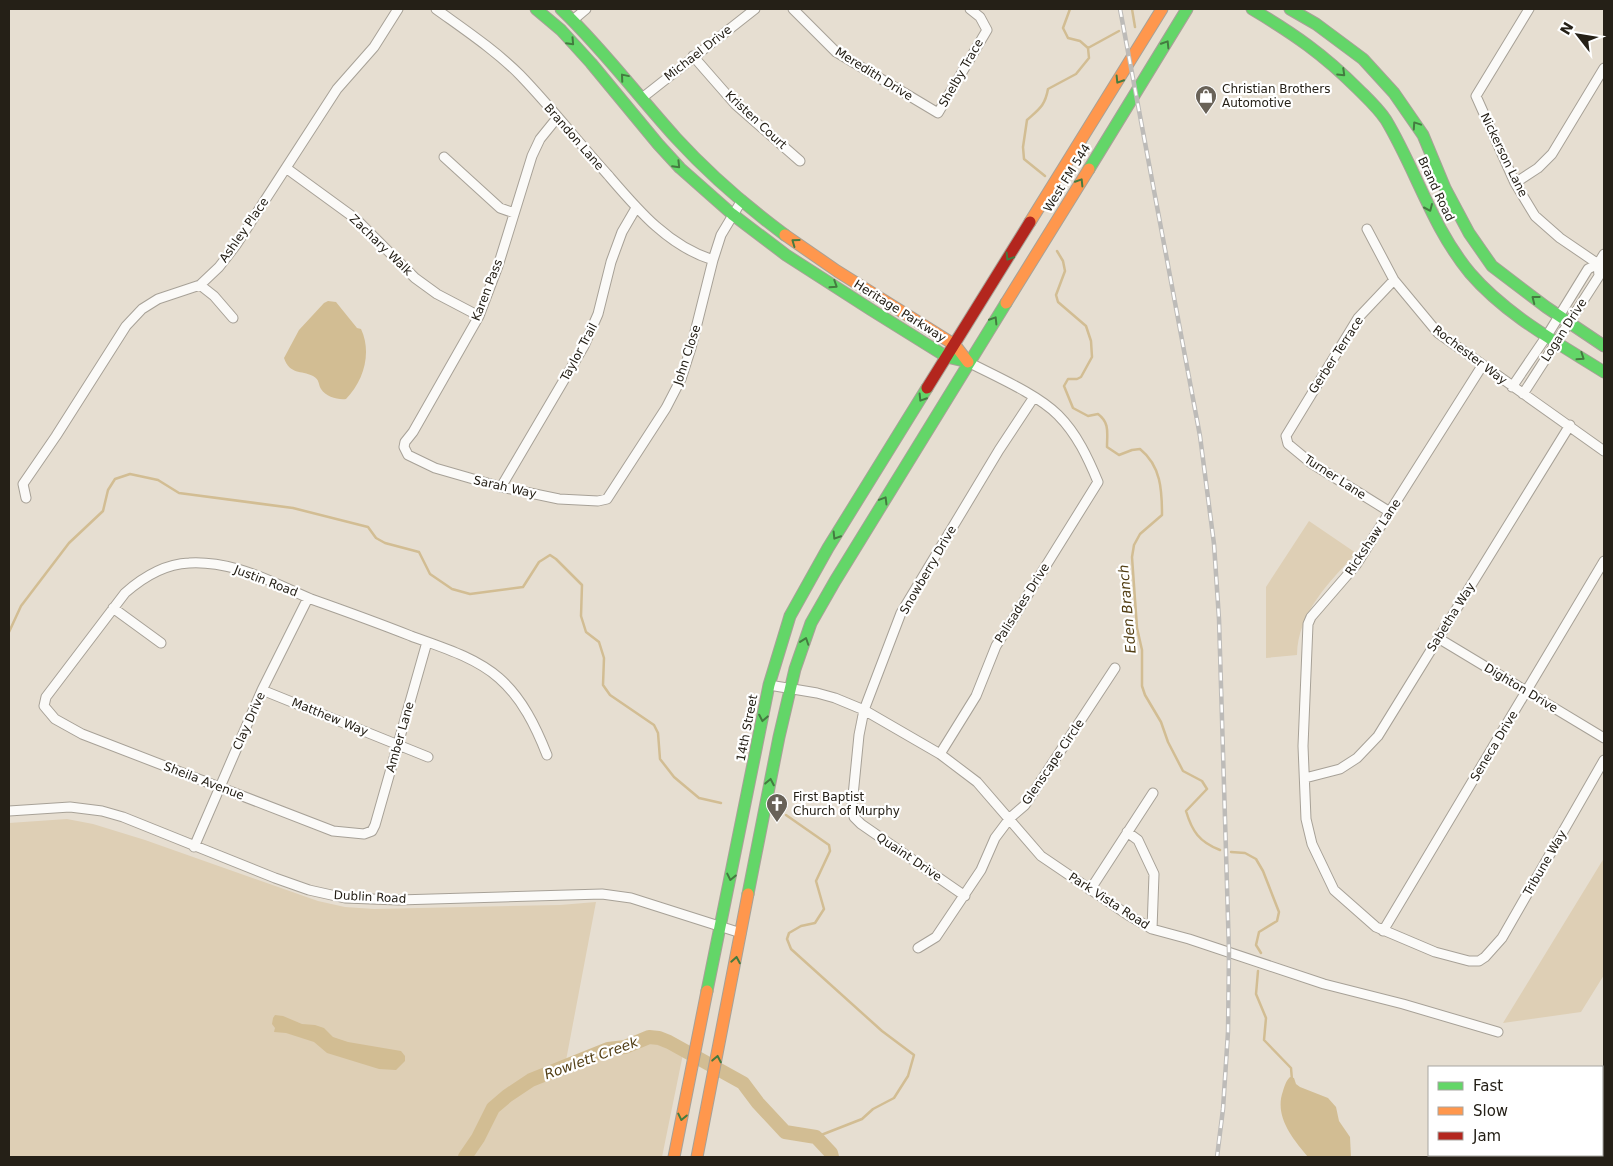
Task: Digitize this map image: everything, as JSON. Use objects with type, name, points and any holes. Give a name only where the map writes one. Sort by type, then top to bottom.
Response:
[{"type":"main road","name":"Heritage Parkway","points":[[536,9],[560,30],[591,63],[674,162],[732,214],[786,255],[947,357],[968,362]]},
{"type":"main road","name":"Heritage Parkway","points":[[561,9],[573,20],[664,125],[694,156],[742,200],[777,229],[820,260],[955,345],[968,362]]},
{"type":"main road","name":"West FM 544","points":[[955,345],[1162,9]]},
{"type":"main road","name":"West FM 544","points":[[968,362],[1187,9]]},
{"type":"main road","name":"Brand Road","points":[[1252,9],[1305,42],[1338,69],[1384,117],[1403,151],[1434,219],[1450,248],[1490,294],[1530,324],[1604,372]]},
{"type":"main road","name":"Brand Road","points":[[1290,9],[1316,24],[1363,59],[1394,93],[1423,135],[1445,188],[1465,226],[1492,266],[1604,346]]},
{"type":"main road","points":[[1305,42],[1316,24]]},
{"type":"main road","points":[[813,272],[820,260]]},
{"type":"main road","name":"14th Street","points":[[674,1157],[769,685],[790,616],[802,592],[955,345]]},
{"type":"main road","points":[[697,1157],[779,737],[796,669],[811,623],[968,362]]},
{"type":"street","name":"Ashley Place","points":[[26,498],[23,484],[126,326],[142,310],[158,299],[200,285],[219,267],[236,245],[337,89],[374,47],[398,9]]},
{"type":"street","name":"Brandon Lane","points":[[436,9],[486,45],[518,74],[636,208],[674,242],[689,252],[713,260]]},
{"type":"street","points":[[573,20],[586,9]]},
{"type":"street","name":"Michael Drive","points":[[642,98],[755,9]]},
{"type":"street","name":"Meredith Drive","points":[[794,9],[836,52],[938,113]]},
{"type":"street","name":"Shelby Trace","points":[[938,113],[987,30],[980,17],[970,9]]},
{"type":"street","name":"Nickerson Lane","points":[[1530,9],[1476,96],[1515,183],[1535,216],[1560,238],[1601,266]]},
{"type":"street","name":"Kristen Court","points":[[693,56],[735,104],[800,161]]},
{"type":"street","points":[[1515,183],[1538,168],[1552,154],[1604,68]]},
{"type":"street","name":"Karen Pass","points":[[408,455],[404,447],[405,442],[413,432],[479,316],[488,294],[532,156],[540,140],[556,118]]},
{"type":"street","points":[[444,157],[500,208],[514,213]]},
{"type":"street","name":"Zachary Walk","points":[[286,168],[356,219],[416,278],[437,294],[479,316]]},
{"type":"street","name":"John Close","points":[[607,499],[666,408],[681,380],[692,348],[713,260],[721,235],[742,200]]},
{"type":"street","name":"Taylor Trail","points":[[501,487],[584,346],[598,314],[622,232],[636,208]]},
{"type":"street","name":"Rochester Way","points":[[1368,229],[1394,280],[1438,333],[1604,451]]},
{"type":"street","name":"Logan Drive","points":[[1523,394],[1564,319],[1598,276],[1604,254]]},
{"type":"street","name":"Gerber Terrace","points":[[1286,436],[1358,318],[1394,280]]},
{"type":"street","points":[[200,285],[214,296],[233,318]]},
{"type":"street","name":"Logan Drive","points":[[1512,387],[1552,338]]},
{"type":"street","points":[[968,362],[1034,397]]},
{"type":"street","name":"Rickshaw Lane","points":[[1479,961],[1469,961],[1435,952],[1383,931],[1334,890],[1312,844],[1306,819],[1303,746],[1306,633],[1311,617],[1356,565],[1482,366]]},
{"type":"street","name":"Palisades Drive","points":[[940,754],[976,696],[996,646],[1098,482],[1085,451],[1058,415],[1034,397]]},
{"type":"street","name":"Snowberry Drive","points":[[854,817],[852,806],[858,735],[864,710],[901,613],[999,450],[1034,397]]},
{"type":"street","name":"Sabetha Way","points":[[1305,778],[1340,769],[1358,758],[1378,736],[1570,425]]},
{"type":"street","name":"Turner Lane","points":[[1286,436],[1288,444],[1311,464],[1390,512]]},
{"type":"street","name":"Sarah Way","points":[[408,455],[435,468],[501,487],[559,499],[598,501],[607,499]]},
{"type":"street","name":"Seneca Drive","points":[[1383,931],[1604,561]]},
{"type":"street","name":"Justin Road","points":[[44,706],[46,697],[125,592],[136,582],[167,567],[188,563],[214,564],[237,569],[273,581],[308,598],[478,662],[498,677],[513,692],[538,730],[547,755]]},
{"type":"street","name":"Clay Drive","points":[[194,847],[262,690],[308,598]]},
{"type":"street","points":[[113,608],[161,643]]},
{"type":"street","name":"Dighton Drive","points":[[1438,638],[1604,738]]},
{"type":"street","name":"Amber Lane","points":[[372,831],[376,825],[426,642]]},
{"type":"street","name":"Glenscape Circle","points":[[918,948],[936,938],[981,870],[994,838],[1010,818],[1025,805],[1116,668]]},
{"type":"street","name":"Park Vista Road","points":[[769,685],[817,692],[864,710],[940,754],[976,782],[1010,818],[1041,856],[1128,916],[1152,929],[1189,939],[1324,984],[1404,1004],[1498,1032]]},
{"type":"street","name":"Matthew Way","points":[[262,690],[428,757]]},
{"type":"street","name":"Sheila Avenue","points":[[44,706],[55,719],[82,734],[333,831],[364,834],[372,831]]},
{"type":"street","name":"Tribune Way","points":[[1479,961],[1502,938],[1604,760]]},
{"type":"street","points":[[1090,890],[1153,793]]},
{"type":"street","name":"Dublin Road","points":[[9,811],[58,806],[90,809],[123,817],[194,847],[286,882],[333,896],[398,900],[602,894],[631,898],[740,932]]},
{"type":"street","name":"Quaint Drive","points":[[854,817],[861,824],[965,896]]},
{"type":"street","points":[[1127,832],[1138,840],[1154,874],[1152,929]]},
{"type":"street","points":[[1604,1105],[1604,1119]]},
{"type":"shaded area","points":[[328,301],[336,302],[357,328],[361,329],[366,347],[362,375],[346,399],[329,396],[321,389],[315,378],[309,374],[293,370],[284,358],[299,330]]},
{"type":"shaded area","points":[[1309,521],[1356,553],[1326,587],[1309,612],[1303,625],[1297,655],[1266,658],[1266,587]]},
{"type":"shaded area","points":[[67,819],[93,824],[145,840],[318,901],[345,907],[374,909],[560,905],[596,902],[564,1071],[655,1042],[683,1054],[662,1157],[9,1157],[9,823]]},
{"type":"shaded area","points":[[1604,858],[1604,975],[1581,1012],[1503,1023]]},
{"type":"shaded area","points":[[275,1015],[283,1016],[302,1024],[324,1028],[333,1037],[348,1042],[401,1051],[405,1056],[405,1061],[396,1070],[379,1069],[327,1053],[314,1042],[286,1033],[274,1032],[275,1028],[272,1024]]},
{"type":"shaded area","points":[[1290,1077],[1294,1078],[1296,1084],[1300,1087],[1328,1098],[1336,1107],[1339,1121],[1350,1137],[1351,1157],[1308,1157],[1296,1142],[1286,1126],[1281,1109],[1283,1091]]},
{"type":"waterway","name":"Eden Branch","points":[[1045,176],[1024,159],[1023,147],[1027,120],[1043,103],[1048,89],[1076,74],[1089,58],[1088,48],[1080,41],[1068,38],[1063,28],[1070,9]]},
{"type":"waterway","points":[[1132,9],[1135,27]]},
{"type":"waterway","points":[[1088,48],[1119,31]]},
{"type":"waterway","name":"Eden Branch","points":[[1057,251],[1063,261],[1065,271],[1056,295],[1058,302],[1086,326],[1091,341],[1092,357],[1081,377],[1068,379],[1064,386],[1073,408],[1088,416],[1098,414],[1102,417],[1106,425],[1107,447],[1119,455],[1140,449],[1152,463],[1159,479],[1162,515],[1140,534],[1134,545],[1132,557],[1137,628],[1142,650],[1142,686],[1183,771],[1202,781],[1207,789],[1186,811],[1191,824],[1197,835],[1220,850]]},
{"type":"waterway","points":[[9,632],[21,606],[69,543],[103,511],[108,490],[115,479],[130,474],[158,480],[179,493],[293,508],[368,527],[376,538],[385,543],[419,552],[430,574],[452,589],[470,594],[523,587],[539,562],[550,555],[582,585],[581,616],[586,632],[599,642],[604,658],[603,685],[610,695],[654,725],[658,733],[660,759],[674,777],[699,798],[721,803]]},
{"type":"waterway","points":[[786,815],[829,845],[830,851],[816,881],[824,909],[815,923],[801,926],[789,933],[787,939],[791,949],[882,1031],[914,1055],[908,1076],[894,1098],[873,1109],[862,1119],[816,1137]]},
{"type":"waterway","name":"Eden Branch","points":[[1231,852],[1245,853],[1256,859],[1263,871],[1279,912],[1277,921],[1259,932],[1256,945],[1261,953]]},
{"type":"waterway","name":"Eden Branch","points":[[1258,971],[1256,994],[1266,1018],[1264,1040],[1291,1068],[1292,1080]]},
{"type":"waterway","name":"Rowlett Creek","points":[[465,1157],[478,1138],[493,1108],[531,1080],[608,1049],[625,1047],[649,1037],[669,1042],[743,1083],[758,1103],[785,1132],[816,1137],[831,1153],[832,1157]]},
{"type":"railway","points":[[1120,9],[1200,436],[1214,544],[1219,619],[1229,952],[1228,1032],[1223,1109],[1217,1157]]},
{"type":"traffic: fast","points":[[536,9],[561,30],[591,63],[680,168],[732,214],[786,255],[870,309],[947,357],[968,362]]},
{"type":"traffic: fast","points":[[561,9],[620,72],[662,122],[701,164],[756,213],[785,235]]},
{"type":"traffic: fast","points":[[1089,169],[1187,9]]},
{"type":"traffic: fast","points":[[1252,9],[1295,36],[1320,55],[1380,112],[1397,139],[1445,237],[1470,273],[1484,288],[1533,327],[1604,372]]},
{"type":"traffic: fast","points":[[1290,9],[1316,24],[1363,59],[1394,93],[1423,135],[1445,188],[1469,233],[1492,266],[1546,307],[1604,346]]},
{"type":"traffic: fast","points":[[748,894],[779,737],[795,669],[811,623],[1006,303]]},
{"type":"traffic: fast","points":[[707,991],[769,685],[790,616],[828,548],[927,388]]},
{"type":"traffic: slow","points":[[1030,222],[1162,9]]},
{"type":"traffic: slow","points":[[1006,303],[1089,169]]},
{"type":"traffic: slow","points":[[785,235],[837,271],[955,345],[968,362]]},
{"type":"traffic: slow","points":[[697,1157],[748,894]]},
{"type":"traffic: slow","points":[[674,1157],[707,991]]},
{"type":"traffic: jam","points":[[927,388],[1030,222]]},
{"type":"place","name":"Christian Brothers Automotive","points":[[1206,115]]},
{"type":"place","name":"First Baptist Church of Murphy","points":[[777,823]]}]
